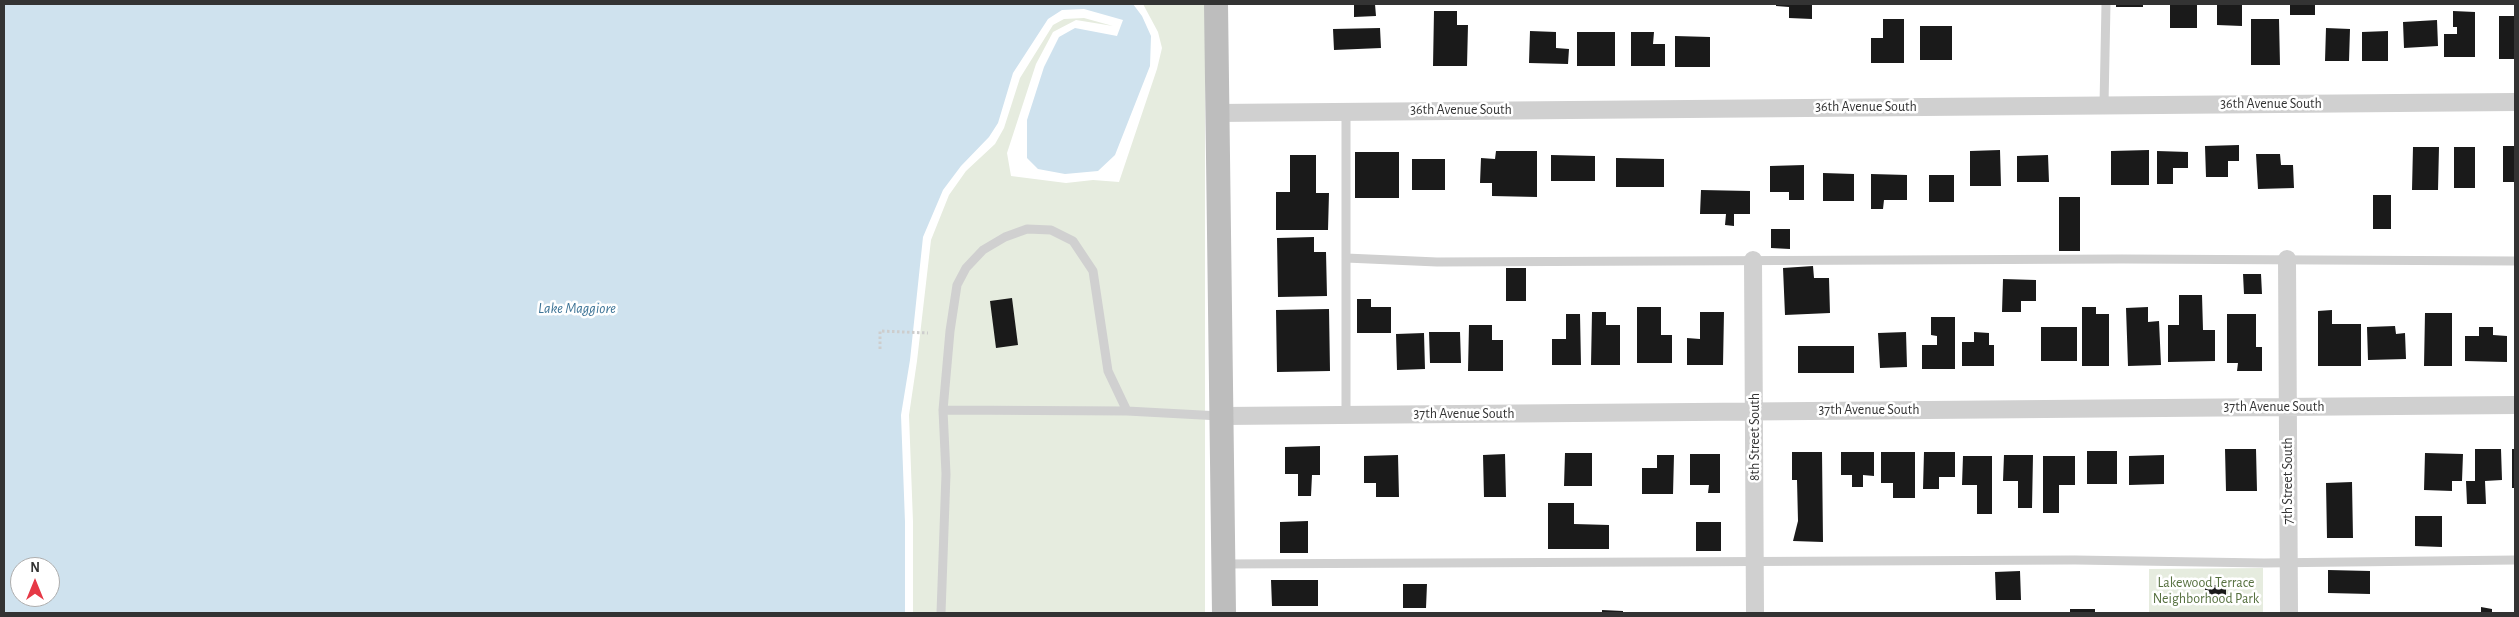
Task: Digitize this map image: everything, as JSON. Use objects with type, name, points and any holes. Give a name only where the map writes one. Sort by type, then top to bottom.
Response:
[{"type":"main road","points":[[1216,4],[1216,113],[1223,416],[1224,613]]},
{"type":"street","name":"36th Avenue South","points":[[1216,113],[2515,102]]},
{"type":"street","name":"7th Street South","points":[[2287,259],[2289,613]]},
{"type":"street","name":"8th Street South","points":[[1753,260],[1756,411],[1755,613]]},
{"type":"street","name":"37th Avenue South","points":[[1223,416],[2515,405]]},
{"type":"lane","points":[[2104,105],[2106,4]]},
{"type":"lane","points":[[1346,111],[1346,415]]},
{"type":"lane","points":[[941,613],[946,474],[943,410],[957,285],[966,268],[983,250],[1005,237],[1027,229],[1050,230],[1073,241],[1093,271],[1108,371],[1127,411]]},
{"type":"lane","points":[[1346,258],[1437,262],[2287,259],[2515,261]]},
{"type":"lane","points":[[943,410],[1127,411],[1223,416]]},
{"type":"lane","points":[[1224,564],[2075,560],[2289,563],[2515,560]]},
{"type":"path","points":[[880,349],[880,331],[928,333]]},
{"type":"green space","points":[[1143,4],[1205,4],[1205,613],[913,613],[913,522],[909,415],[931,240],[949,195],[966,171],[995,144],[1004,128],[1020,78],[1053,25],[1064,19],[1084,18],[1113,26],[1076,20],[1053,32],[1036,64],[1007,153],[1011,176],[1066,183],[1093,180],[1119,182],[1157,69],[1162,48],[1158,32]]},
{"type":"green space","name":"Lakewood Terrace Neighborhood Park","points":[[2263,568],[2263,613],[2149,613],[2149,569]]},
{"type":"water","name":"Lake Maggiore","points":[[4,4],[1133,4],[1142,16],[1151,36],[1150,66],[1115,155],[1098,171],[1065,174],[1038,169],[1027,158],[1027,120],[1044,67],[1059,37],[1075,28],[1117,36],[1123,20],[1084,9],[1062,10],[1048,19],[1013,73],[998,123],[989,137],[961,166],[943,190],[923,237],[910,360],[901,415],[905,522],[905,613],[4,613]]},
{"type":"building","points":[[1354,4],[1375,4],[1376,16],[1354,17]]},
{"type":"building","points":[[1776,4],[1812,4],[1812,19],[1789,18],[1789,7],[1776,6]]},
{"type":"building","points":[[2116,4],[2143,4],[2143,7],[2116,7]]},
{"type":"building","points":[[2170,4],[2197,4],[2197,28],[2170,28]]},
{"type":"building","points":[[2217,4],[2242,4],[2242,26],[2217,25]]},
{"type":"building","points":[[2290,4],[2315,4],[2315,15],[2290,15]]},
{"type":"building","points":[[1434,11],[1457,11],[1457,25],[1468,25],[1467,66],[1433,66]]},
{"type":"building","points":[[2453,11],[2475,12],[2475,57],[2444,57],[2444,34],[2457,34],[2457,27],[2453,27]]},
{"type":"building","points":[[2499,16],[2515,16],[2515,59],[2499,59]]},
{"type":"building","points":[[1883,19],[1904,19],[1904,63],[1871,63],[1871,38],[1883,38]]},
{"type":"building","points":[[2251,19],[2279,19],[2280,65],[2251,65]]},
{"type":"building","points":[[2437,20],[2438,46],[2404,48],[2403,22]]},
{"type":"building","points":[[1920,26],[1952,26],[1952,60],[1920,60]]},
{"type":"building","points":[[1380,28],[1381,48],[1334,50],[1333,29]]},
{"type":"building","points":[[2326,28],[2350,29],[2349,61],[2325,61]]},
{"type":"building","points":[[1530,31],[1556,32],[1556,48],[1569,49],[1568,64],[1529,63]]},
{"type":"building","points":[[2388,31],[2388,61],[2362,61],[2362,32]]},
{"type":"building","points":[[1577,32],[1615,32],[1615,66],[1577,66]]},
{"type":"building","points":[[1631,32],[1654,32],[1653,44],[1665,44],[1665,66],[1631,66]]},
{"type":"building","points":[[1675,36],[1710,37],[1710,67],[1675,67]]},
{"type":"building","points":[[2239,145],[2239,161],[2228,161],[2228,177],[2206,177],[2205,146]]},
{"type":"building","points":[[2503,146],[2515,146],[2515,182],[2503,182]]},
{"type":"building","points":[[2413,147],[2439,147],[2438,190],[2412,190]]},
{"type":"building","points":[[2454,147],[2475,147],[2475,188],[2454,188]]},
{"type":"building","points":[[2000,150],[2001,186],[1970,186],[1970,151]]},
{"type":"building","points":[[2149,150],[2149,185],[2111,185],[2111,151]]},
{"type":"building","points":[[1496,151],[1537,151],[1537,197],[1492,196],[1492,183],[1480,183],[1481,158],[1495,159]]},
{"type":"building","points":[[2157,151],[2188,152],[2188,168],[2173,168],[2173,184],[2157,184]]},
{"type":"building","points":[[1355,152],[1399,152],[1399,198],[1355,198]]},
{"type":"building","points":[[2256,154],[2280,154],[2281,165],[2293,165],[2294,188],[2258,189]]},
{"type":"building","points":[[1290,155],[1316,155],[1316,193],[1329,193],[1328,230],[1276,230],[1276,192],[1290,192]]},
{"type":"building","points":[[1551,155],[1595,156],[1595,181],[1551,181]]},
{"type":"building","points":[[2048,155],[2049,182],[2017,182],[2017,156]]},
{"type":"building","points":[[1616,158],[1664,159],[1664,187],[1616,187]]},
{"type":"building","points":[[1412,159],[1445,159],[1445,190],[1412,190]]},
{"type":"building","points":[[1804,165],[1804,200],[1789,200],[1789,192],[1770,192],[1770,166]]},
{"type":"building","points":[[1823,173],[1854,174],[1854,201],[1823,201]]},
{"type":"building","points":[[1871,174],[1907,175],[1907,200],[1884,200],[1883,209],[1871,209]]},
{"type":"building","points":[[1929,175],[1954,175],[1954,202],[1929,202]]},
{"type":"building","points":[[1701,190],[1750,191],[1750,214],[1734,214],[1734,226],[1725,225],[1726,214],[1700,214]]},
{"type":"building","points":[[2373,195],[2391,195],[2391,229],[2373,229]]},
{"type":"building","points":[[2059,197],[2080,197],[2080,251],[2059,251]]},
{"type":"building","points":[[1771,229],[1790,229],[1790,249],[1771,248]]},
{"type":"building","points":[[1314,237],[1314,252],[1326,252],[1327,296],[1278,297],[1277,238]]},
{"type":"building","points":[[1813,266],[1814,278],[1829,278],[1830,313],[1785,315],[1783,268]]},
{"type":"building","points":[[1506,268],[1526,268],[1526,301],[1506,301]]},
{"type":"building","points":[[2243,274],[2261,274],[2262,294],[2244,294]]},
{"type":"building","points":[[2003,279],[2036,280],[2036,301],[2021,301],[2021,312],[2002,312]]},
{"type":"building","points":[[2179,295],[2202,295],[2203,330],[2215,330],[2215,361],[2168,362],[2168,325],[2179,325]]},
{"type":"building","points":[[1012,298],[1018,345],[996,348],[990,301]]},
{"type":"building","points":[[1357,299],[1371,299],[1371,307],[1391,307],[1391,333],[1357,333]]},
{"type":"building","points":[[1637,307],[1661,307],[1661,335],[1672,335],[1672,363],[1637,363]]},
{"type":"building","points":[[2082,307],[2096,307],[2096,314],[2109,314],[2109,366],[2082,366]]},
{"type":"building","points":[[2148,307],[2148,322],[2159,321],[2161,365],[2128,366],[2126,308]]},
{"type":"building","points":[[1329,309],[1330,371],[1277,372],[1276,310]]},
{"type":"building","points":[[2332,310],[2332,324],[2361,324],[2361,366],[2318,366],[2318,311]]},
{"type":"building","points":[[1592,312],[1606,312],[1606,325],[1620,325],[1620,365],[1591,365]]},
{"type":"building","points":[[1700,312],[1724,312],[1723,365],[1687,365],[1687,338],[1700,339]]},
{"type":"building","points":[[2425,313],[2452,313],[2452,366],[2424,366]]},
{"type":"building","points":[[1566,314],[1580,314],[1581,365],[1552,365],[1552,339],[1566,339]]},
{"type":"building","points":[[2227,314],[2256,314],[2256,347],[2262,347],[2262,371],[2237,371],[2238,363],[2227,363]]},
{"type":"building","points":[[1931,317],[1955,317],[1955,369],[1922,369],[1922,345],[1937,345],[1937,336],[1931,335]]},
{"type":"building","points":[[1469,325],[1492,325],[1492,340],[1503,340],[1503,371],[1468,371]]},
{"type":"building","points":[[2395,326],[2396,334],[2405,333],[2406,359],[2368,360],[2367,327]]},
{"type":"building","points":[[2041,327],[2077,327],[2077,361],[2041,361]]},
{"type":"building","points":[[2479,327],[2493,327],[2493,335],[2507,336],[2507,362],[2465,361],[2465,336],[2479,336]]},
{"type":"building","points":[[1429,332],[1460,332],[1461,363],[1430,363]]},
{"type":"building","points":[[1906,332],[1907,367],[1880,368],[1878,333]]},
{"type":"building","points":[[1974,332],[1989,333],[1989,345],[1994,345],[1994,366],[1962,366],[1962,342],[1974,342]]},
{"type":"building","points":[[1424,333],[1425,369],[1397,370],[1396,334]]},
{"type":"building","points":[[1798,346],[1854,346],[1854,373],[1798,373]]},
{"type":"building","points":[[1320,446],[1320,475],[1312,475],[1311,496],[1298,496],[1298,474],[1285,474],[1285,447]]},
{"type":"building","points":[[2225,449],[2256,449],[2257,491],[2226,491]]},
{"type":"building","points":[[2475,449],[2501,449],[2502,480],[2485,481],[2486,504],[2467,504],[2466,481],[2475,481]]},
{"type":"building","points":[[2512,449],[2515,449],[2515,488],[2512,488]]},
{"type":"building","points":[[2087,451],[2117,451],[2117,484],[2087,484]]},
{"type":"building","points":[[1792,452],[1822,452],[1823,542],[1793,541],[1798,521],[1797,480],[1792,480]]},
{"type":"building","points":[[1841,452],[1874,452],[1874,476],[1863,475],[1863,487],[1852,487],[1852,475],[1841,475]]},
{"type":"building","points":[[1881,452],[1915,452],[1915,498],[1893,498],[1893,483],[1881,483]]},
{"type":"building","points":[[1924,452],[1955,452],[1955,477],[1939,477],[1939,489],[1923,489]]},
{"type":"building","points":[[1565,453],[1592,453],[1592,486],[1564,486]]},
{"type":"building","points":[[2425,453],[2463,454],[2462,481],[2452,481],[2452,491],[2424,490]]},
{"type":"building","points":[[1505,454],[1506,497],[1484,497],[1483,455]]},
{"type":"building","points":[[1690,454],[1720,454],[1720,493],[1708,493],[1709,485],[1690,485]]},
{"type":"building","points":[[1398,455],[1399,497],[1376,497],[1376,483],[1364,483],[1364,456]]},
{"type":"building","points":[[1657,455],[1674,455],[1673,494],[1642,494],[1642,468],[1657,468]]},
{"type":"building","points":[[2004,455],[2033,455],[2032,508],[2018,508],[2018,481],[2003,481]]},
{"type":"building","points":[[2164,455],[2164,484],[2129,485],[2129,456]]},
{"type":"building","points":[[1963,456],[1992,456],[1992,514],[1977,514],[1977,485],[1962,485]]},
{"type":"building","points":[[2043,456],[2075,456],[2075,485],[2059,485],[2059,513],[2043,513]]},
{"type":"building","points":[[2352,482],[2353,538],[2327,538],[2326,483]]},
{"type":"building","points":[[1548,503],[1574,503],[1574,524],[1609,525],[1609,549],[1548,549]]},
{"type":"building","points":[[2415,516],[2442,516],[2442,547],[2415,546]]},
{"type":"building","points":[[1308,521],[1308,553],[1280,553],[1280,522]]},
{"type":"building","points":[[1696,522],[1721,522],[1721,551],[1696,551]]},
{"type":"building","points":[[2328,570],[2370,571],[2370,594],[2328,593]]},
{"type":"building","points":[[2020,571],[2021,600],[1996,600],[1995,572]]},
{"type":"building","points":[[1271,580],[1318,580],[1318,606],[1272,606]]},
{"type":"building","points":[[1403,584],[1427,584],[1426,608],[1403,608]]},
{"type":"building","points":[[2205,585],[2226,585],[2226,598],[2205,598]]},
{"type":"building","points":[[2481,607],[2492,609],[2492,613],[2481,613]]},
{"type":"building","points":[[2070,609],[2095,609],[2095,613],[2070,613]]},
{"type":"building","points":[[1602,610],[1623,611],[1623,613],[1602,613]]}]
